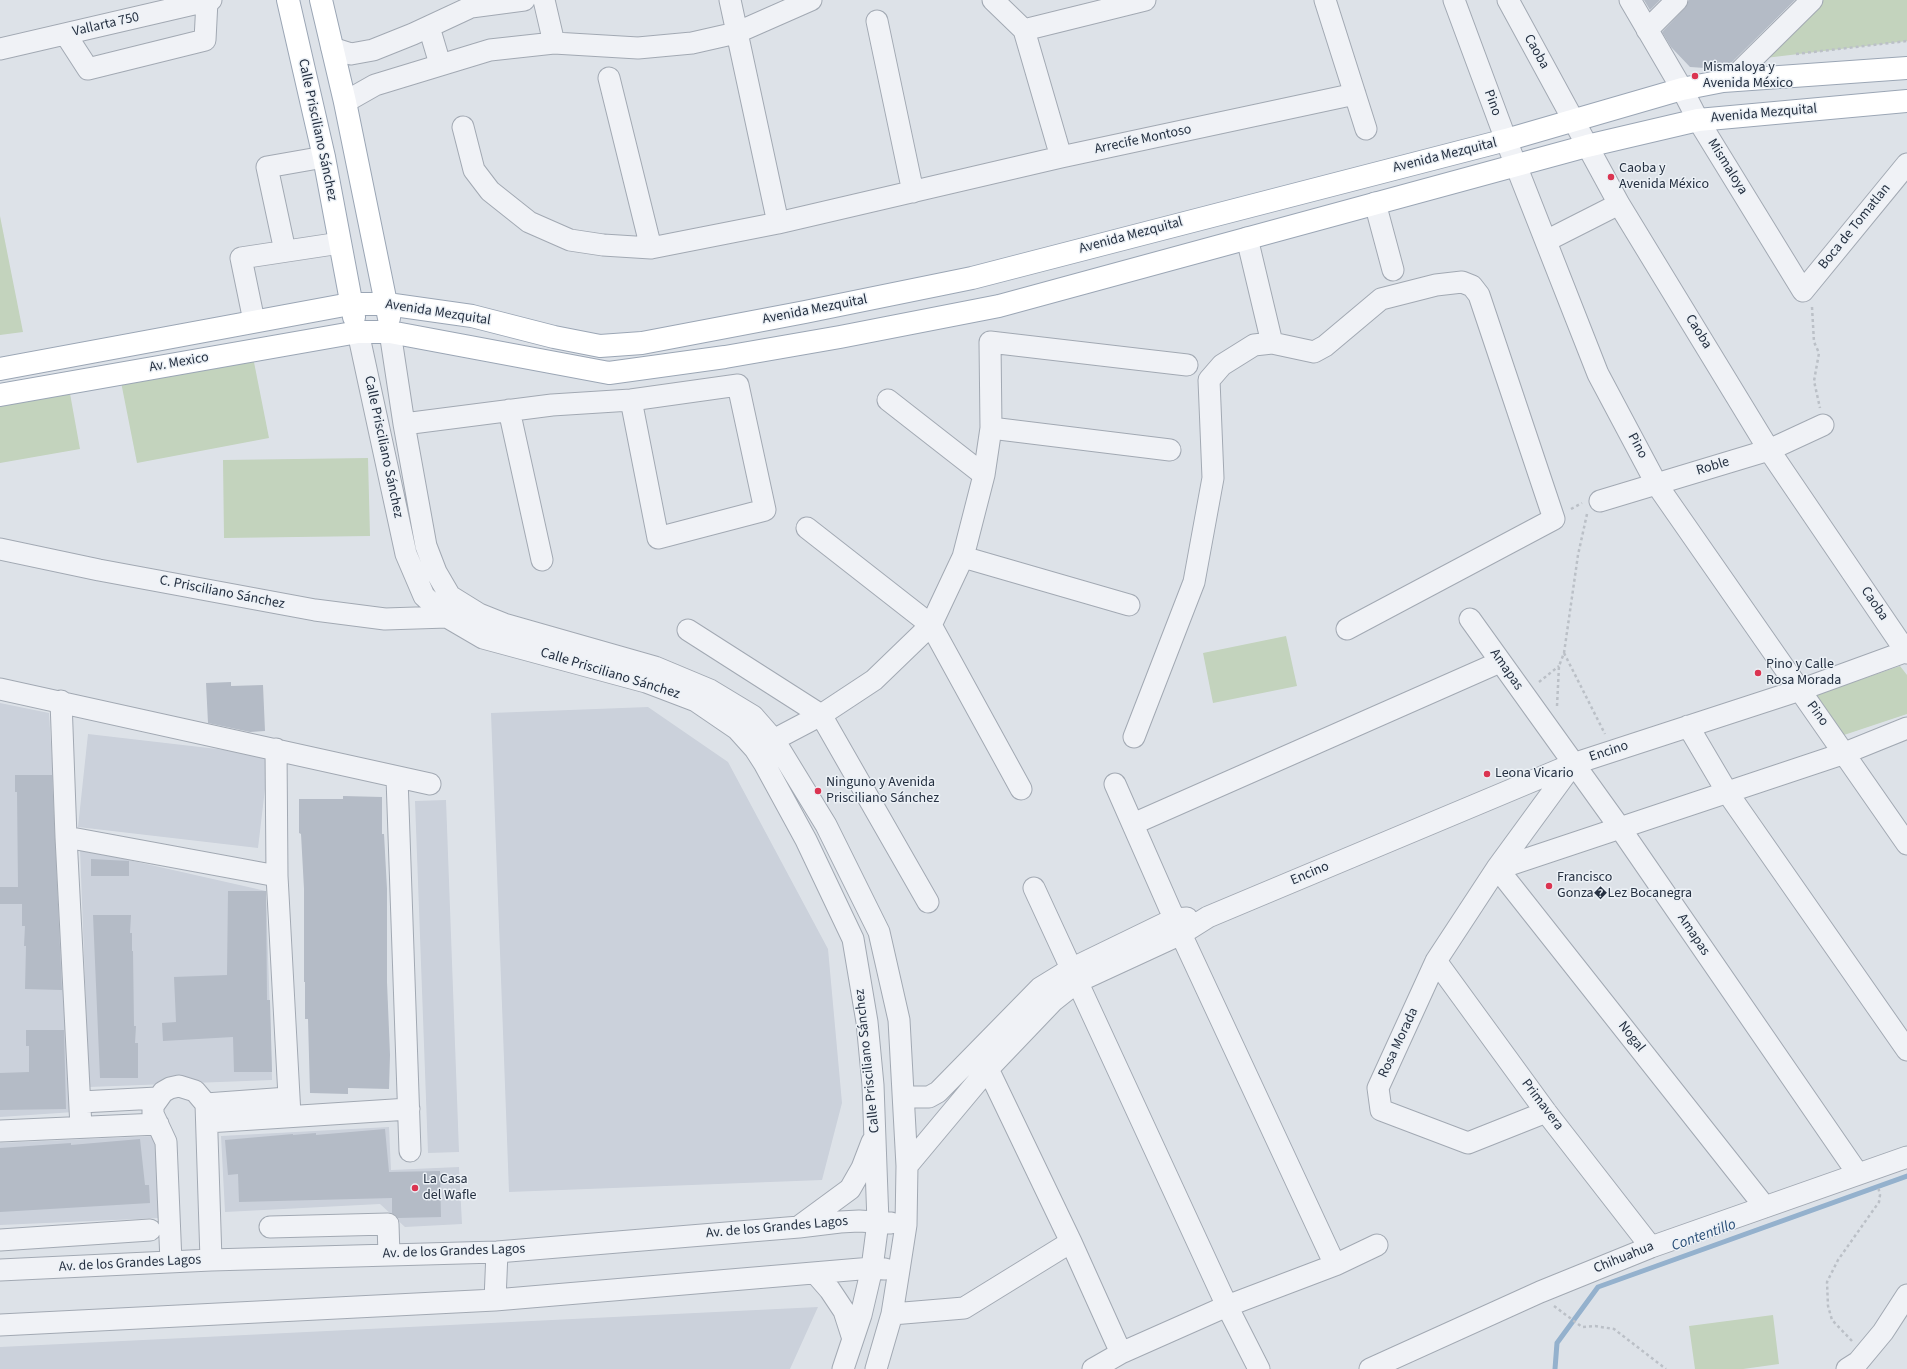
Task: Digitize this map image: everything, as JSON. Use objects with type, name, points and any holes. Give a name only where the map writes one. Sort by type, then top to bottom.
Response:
[{"type":"main road","name":"Calle Prisciliano Sánchez","points":[[288,0],[324,158],[350,304],[358,332]]},
{"type":"main road","name":"Calle Prisciliano Sánchez","points":[[321,0],[345,102],[387,304],[390,332]]},
{"type":"main road","name":"Avenida Mezquital","points":[[350,304],[387,304],[472,316],[554,337],[600,346],[642,344],[972,278],[1506,140],[1682,89],[1731,80],[1907,68]]},
{"type":"main road","name":"Avenida Mezquital","points":[[358,332],[390,332],[609,373],[740,354],[840,337],[998,306],[1516,165],[1698,120],[1907,101]]},
{"type":"main road","name":"Av. Mexico","points":[[0,369],[350,304]]},
{"type":"main road","name":"Av. Mexico","points":[[0,395],[358,332]]},
{"type":"street","points":[[332,48],[351,54],[373,50],[429,27],[471,7],[524,0]]},
{"type":"street","points":[[544,0],[554,43]]},
{"type":"street","points":[[730,0],[778,223]]},
{"type":"street","points":[[345,102],[375,85],[490,50],[554,43],[638,48],[692,43],[736,33],[811,0]]},
{"type":"street","points":[[993,0],[1024,30],[1061,157]]},
{"type":"street","points":[[1024,30],[1083,7],[1146,0]]},
{"type":"street","points":[[1325,0],[1366,129]]},
{"type":"street","name":"Pino","points":[[1454,0],[1506,140],[1598,374],[1657,485],[1907,844]]},
{"type":"street","name":"Caoba","points":[[1508,0],[1619,204],[1769,450],[1907,652]]},
{"type":"street","name":"Mismaloya","points":[[1630,0],[1682,89],[1698,120],[1803,290]]},
{"type":"street","points":[[1647,30],[1677,0]]},
{"type":"street","points":[[1731,80],[1812,0]]},
{"type":"street","points":[[66,35],[88,69],[205,40],[209,1]]},
{"type":"street","name":"Vallarta 750","points":[[0,52],[209,1]]},
{"type":"street","points":[[877,21],[913,192]]},
{"type":"street","points":[[429,27],[440,64]]},
{"type":"street","points":[[609,78],[650,248]]},
{"type":"street","name":"Arrecife Montoso","points":[[463,127],[474,170],[490,191],[529,222],[570,240],[603,245],[650,248],[778,223],[1061,157],[1355,94]]},
{"type":"street","points":[[285,251],[267,167],[324,158]]},
{"type":"street","name":"Boca de Tomatlan","points":[[1803,290],[1907,164]]},
{"type":"street","points":[[1374,203],[1393,270]]},
{"type":"street","points":[[1546,240],[1619,204]]},
{"type":"street","points":[[1247,238],[1272,343]]},
{"type":"street","points":[[254,321],[241,258],[340,243]]},
{"type":"street","points":[[1134,737],[1194,582],[1213,478],[1209,380],[1222,365],[1254,345],[1272,343],[1314,352],[1325,346],[1381,299],[1436,285],[1462,282],[1472,286],[1479,295],[1554,519],[1348,629]]},
{"type":"street","name":"Calle Prisciliano Sánchez","points":[[358,332],[406,554],[424,596],[446,617],[483,638],[646,682],[696,701],[737,729],[755,749],[806,840],[853,939],[867,1022],[873,1085],[876,1134],[878,1222],[872,1268],[853,1339],[843,1369]]},
{"type":"street","name":"Calle Prisciliano Sánchez","points":[[390,332],[404,424],[426,546],[436,572],[450,596],[479,614],[504,624],[655,667],[710,690],[753,716],[774,740],[826,825],[879,932],[898,1020],[908,1166],[906,1224],[899,1270],[892,1314],[876,1369]]},
{"type":"street","points":[[755,749],[821,715],[874,680],[930,625],[963,557],[984,476],[991,428],[990,342],[1187,365]]},
{"type":"street","points":[[404,424],[552,405],[631,400],[738,385],[765,510],[658,538],[631,400]]},
{"type":"street","points":[[888,400],[984,476]]},
{"type":"street","points":[[509,410],[542,560]]},
{"type":"street","name":"Roble","points":[[1597,501],[1657,485],[1769,450],[1823,425]]},
{"type":"street","points":[[991,428],[1170,450]]},
{"type":"street","points":[[807,528],[930,625],[1022,789]]},
{"type":"street","name":"C. Prisciliano Sánchez","points":[[0,549],[99,570],[315,610],[386,619],[446,617]]},
{"type":"street","points":[[963,557],[1129,606]]},
{"type":"street","name":"Amapas","points":[[1470,619],[1866,1171]]},
{"type":"street","points":[[688,630],[821,715],[928,902]]},
{"type":"street","name":"Encino","points":[[1178,927],[1208,917],[1573,764],[1800,690],[1907,652]]},
{"type":"street","points":[[1133,824],[1500,662]]},
{"type":"street","points":[[0,688],[276,749],[397,778],[430,784]]},
{"type":"street","points":[[61,701],[66,837],[81,1102],[81,1127]]},
{"type":"street","points":[[1688,726],[1727,792],[1907,1050]]},
{"type":"street","points":[[1497,868],[1845,753],[1907,728]]},
{"type":"street","points":[[276,749],[278,876],[289,1107]]},
{"type":"street","name":"Rosa Morada","points":[[1546,1112],[1468,1143],[1380,1110],[1378,1088],[1436,961],[1497,868],[1573,764]]},
{"type":"street","points":[[397,778],[410,1151]]},
{"type":"street","points":[[1115,784],[1178,927],[1336,1265]]},
{"type":"street","points":[[66,837],[278,876]]},
{"type":"street","name":"Nogal","points":[[1497,868],[1765,1207]]},
{"type":"street","points":[[1034,888],[1227,1306],[1259,1369]]},
{"type":"street","points":[[904,1097],[929,1097],[938,1092],[982,1062],[1053,1001],[1074,976],[1178,927]]},
{"type":"street","name":"Primavera","points":[[1436,961],[1546,1112],[1651,1247]]},
{"type":"street","points":[[908,1166],[982,1062]]},
{"type":"street","points":[[982,1062],[1071,1242],[1121,1353]]},
{"type":"street","points":[[172,1262],[166,1142],[153,1114],[153,1106],[156,1098],[162,1092],[179,1086],[195,1091],[206,1113],[211,1260]]},
{"type":"street","points":[[81,1102],[156,1098]]},
{"type":"street","points":[[206,1113],[289,1107],[409,1109]]},
{"type":"street","points":[[0,1131],[158,1124]]},
{"type":"street","points":[[799,1227],[850,1189],[862,1168],[876,1134]]},
{"type":"street","name":"Chihuahua","points":[[1370,1369],[1540,1292],[1651,1247],[1907,1157]]},
{"type":"street","name":"Av. de los Grandes Lagos","points":[[0,1270],[211,1260],[497,1252],[799,1227],[840,1222],[906,1224]]},
{"type":"street","points":[[270,1227],[388,1224],[389,1254]]},
{"type":"street","points":[[0,1240],[150,1230]]},
{"type":"street","points":[[892,1314],[964,1308],[1071,1242]]},
{"type":"street","points":[[1093,1369],[1121,1353],[1227,1306],[1336,1265],[1377,1245]]},
{"type":"street","points":[[495,1300],[497,1252]]},
{"type":"street","points":[[0,1325],[495,1300],[816,1274],[872,1268],[899,1270]]},
{"type":"street","points":[[816,1274],[830,1290],[844,1311],[853,1339]]},
{"type":"street","points":[[1860,1364],[1883,1332],[1907,1294]]},
{"type":"path","points":[[1788,55],[1907,41]]},
{"type":"path","points":[[1803,290],[1812,307],[1814,342],[1819,353],[1814,381],[1823,425]]},
{"type":"path","points":[[1554,519],[1584,502],[1597,501]]},
{"type":"path","points":[[1556,708],[1559,666],[1564,653],[1578,555],[1588,512],[1597,501]]},
{"type":"path","points":[[1564,653],[1614,750]]},
{"type":"path","points":[[1523,694],[1559,666]]},
{"type":"path","points":[[1860,1364],[1832,1320],[1828,1306],[1827,1282],[1838,1260],[1878,1202],[1880,1195],[1866,1171]]},
{"type":"path","points":[[1540,1292],[1557,1309],[1582,1327],[1595,1326],[1614,1329],[1666,1369]]},
{"type":"shaded area","points":[[0,703],[49,713],[74,1112],[0,1117]]},
{"type":"shaded area","points":[[648,707],[728,762],[828,949],[842,1103],[822,1180],[509,1192],[491,713]]},
{"type":"shaded area","points":[[88,734],[269,755],[258,848],[78,827]]},
{"type":"shaded area","points":[[446,800],[459,1152],[428,1153],[415,801]]},
{"type":"shaded area","points":[[80,849],[266,891],[272,1080],[89,1087]]},
{"type":"shaded area","points":[[389,1127],[391,1170],[459,1167],[462,1224],[405,1227],[380,1204],[225,1212],[221,1136]]},
{"type":"shaded area","points":[[156,1136],[160,1218],[0,1225],[0,1143]]},
{"type":"shaded area","points":[[818,1307],[790,1369],[0,1369],[0,1347]]},
{"type":"green space","points":[[1817,0],[1907,0],[1907,41],[1757,59]]},
{"type":"green space","points":[[0,216],[23,332],[0,335]]},
{"type":"green space","points":[[252,352],[269,438],[137,463],[120,377]]},
{"type":"green space","points":[[69,388],[80,449],[0,463],[0,400]]},
{"type":"green space","points":[[368,458],[370,536],[224,538],[223,460]]},
{"type":"green space","points":[[1286,636],[1297,686],[1213,703],[1203,653]]},
{"type":"green space","points":[[1900,666],[1907,675],[1907,714],[1841,736],[1810,697]]},
{"type":"green space","points":[[1773,1315],[1779,1364],[1743,1369],[1695,1369],[1689,1326]]},
{"type":"building","points":[[1644,0],[1660,0],[1650,10]]},
{"type":"building","points":[[1689,0],[1795,0],[1726,68],[1720,69],[1690,67],[1671,47],[1662,32],[1685,8]]},
{"type":"building","points":[[231,682],[231,686],[263,685],[265,731],[250,732],[208,723],[206,683]]},
{"type":"building","points":[[15,775],[52,775],[62,990],[25,989],[26,946],[24,946],[25,926],[22,926],[22,904],[0,904],[0,887],[18,887],[17,792],[15,792]]},
{"type":"building","points":[[343,796],[382,797],[382,834],[384,834],[387,889],[387,982],[390,1055],[389,1089],[348,1088],[348,1094],[310,1093],[308,1019],[305,1019],[304,889],[301,834],[299,833],[299,799],[343,799]]},
{"type":"building","points":[[91,859],[129,861],[129,876],[91,876]]},
{"type":"building","points":[[228,891],[266,891],[267,1000],[270,1000],[272,1072],[234,1072],[233,1037],[163,1041],[162,1023],[176,1022],[174,977],[227,975]]},
{"type":"building","points":[[93,915],[131,915],[130,933],[132,933],[133,951],[134,1026],[136,1026],[135,1043],[138,1043],[138,1078],[100,1078]]},
{"type":"building","points":[[26,1030],[64,1030],[66,1109],[0,1110],[0,1073],[29,1072],[29,1046],[26,1046]]},
{"type":"building","points":[[385,1129],[389,1172],[440,1171],[441,1217],[398,1218],[392,1213],[392,1198],[239,1202],[238,1174],[228,1175],[225,1140],[293,1134],[316,1133],[316,1135]]},
{"type":"building","points":[[140,1139],[145,1185],[149,1185],[150,1203],[0,1212],[0,1148],[71,1143],[71,1145]]},
{"type":"waterway","name":"Contentillo","points":[[1555,1369],[1557,1343],[1598,1287],[1907,1176]]},
{"type":"place","name":"Mismaloya y Avenida México","points":[[1695,76]]},
{"type":"place","name":"Caoba y Avenida México","points":[[1611,177]]},
{"type":"place","name":"Pino y Calle Rosa Morada","points":[[1758,673]]},
{"type":"place","name":"Leona Vicario","points":[[1487,774]]},
{"type":"place","name":"Ninguno y Avenida Prisciliano Sánchez","points":[[818,791]]},
{"type":"place","name":"Francisco Gonza�Lez Bocanegra","points":[[1549,886]]},
{"type":"place","name":"La Casa del Wafle","points":[[415,1188]]}]
